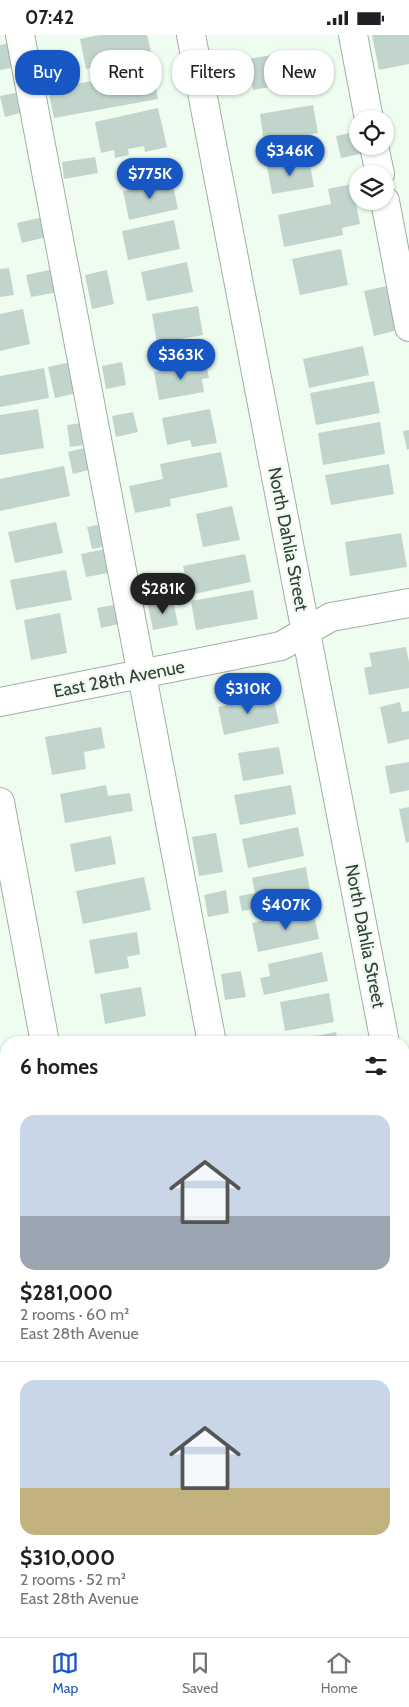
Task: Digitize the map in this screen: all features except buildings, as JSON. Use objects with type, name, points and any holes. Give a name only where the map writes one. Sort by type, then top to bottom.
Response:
[{"type":"street","points":[[20,35],[211,1036]]},
{"type":"street","name":"North Dahlia Street","points":[[191,35],[384,1036]]},
{"type":"street","points":[[353,35],[367,110]]},
{"type":"street","points":[[387,210],[409,327]]},
{"type":"street","name":"East 28th Avenue","points":[[0,702],[281,646],[332,617],[409,603]]},
{"type":"street","points":[[0,802],[45,1036]]}]
